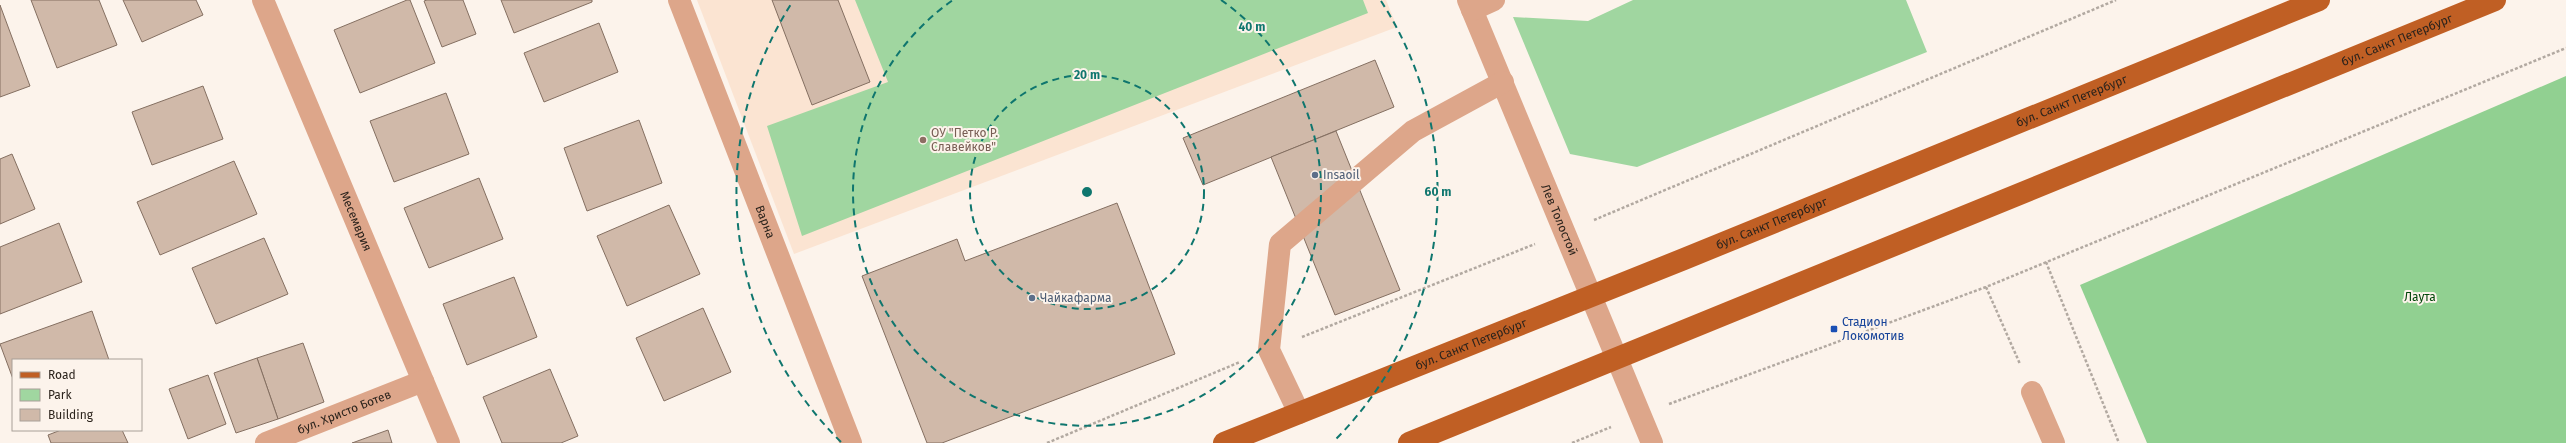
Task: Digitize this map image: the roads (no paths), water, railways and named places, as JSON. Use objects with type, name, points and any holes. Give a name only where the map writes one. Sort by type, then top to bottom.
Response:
[{"type":"main road","name":"бул. Санкт Петербург","points":[[1224,443],[1590,297],[2319,0]]},
{"type":"main road","name":"бул. Санкт Петербург","points":[[1409,443],[2495,0]]},
{"type":"street","name":"Месемврия","points":[[263,0],[449,443]]},
{"type":"street","name":"Варна","points":[[679,0],[851,443]]},
{"type":"street","points":[[1470,5],[1494,0]]},
{"type":"street","name":"Лев Толостой","points":[[1470,5],[1503,82],[1590,297],[1617,358],[1639,415],[1652,443]]},
{"type":"street","points":[[1299,413],[1269,350],[1280,244],[1413,131],[1503,82]]},
{"type":"street","name":"бул. Христо Ботев","points":[[266,443],[423,381]]},
{"type":"street","points":[[2032,392],[2054,443]]},
{"type":"place","name":"ОУ \"Петко Р. Славейков\"","points":[[923,140]]},
{"type":"place","name":"Insaoil","points":[[1315,175]]},
{"type":"place","name":"Чайкафарма","points":[[1032,298]]},
{"type":"place","name":"Стадион Локомотив","points":[[1834,329]]},
{"type":"park label","name":"Лаута","points":[[2420,297]]}]
